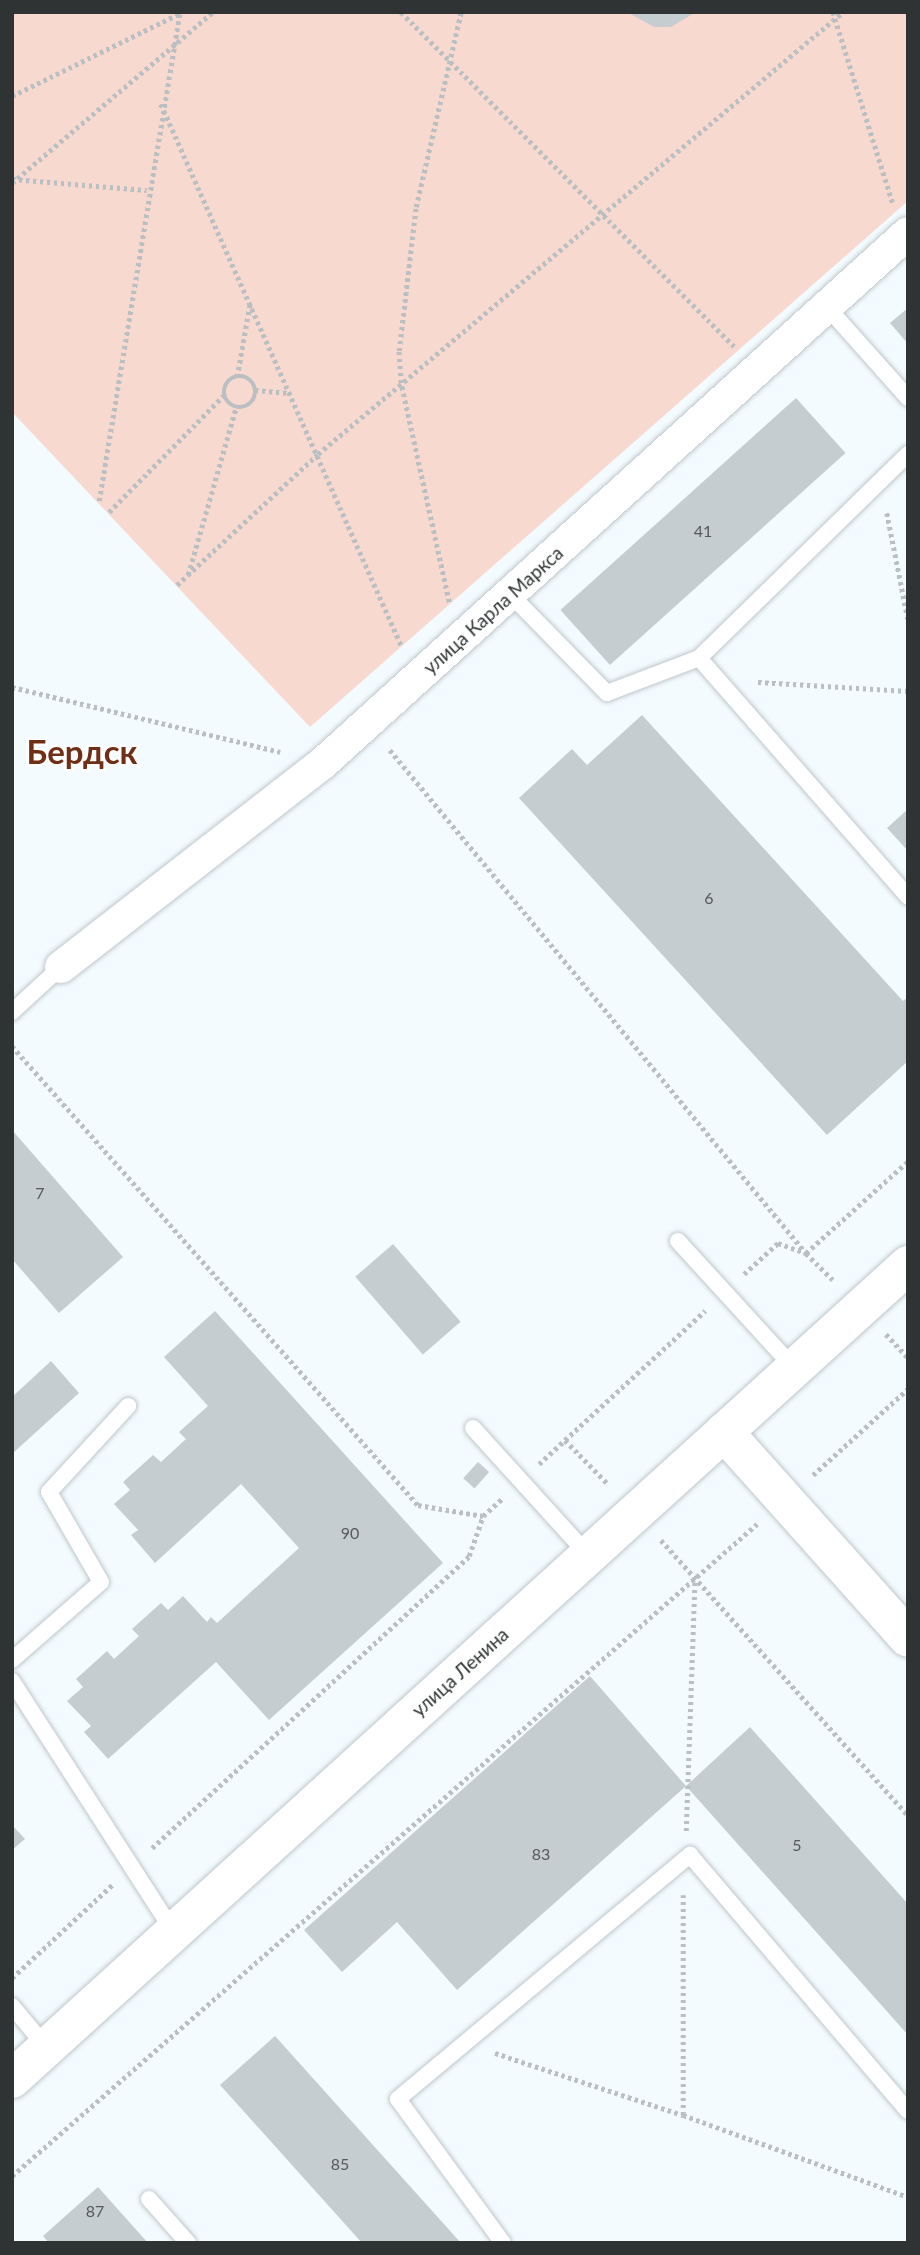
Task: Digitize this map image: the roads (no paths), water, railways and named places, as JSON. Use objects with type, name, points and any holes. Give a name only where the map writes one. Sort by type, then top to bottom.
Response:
[{"type":"main road","name":"улица Ленина","points":[[12,2079],[908,1265]]},
{"type":"main road","points":[[724,1432],[908,1638]]},
{"type":"street","name":"улица Карла Маркса","points":[[61,967],[323,763],[906,235]]},
{"type":"lane","points":[[827,307],[908,398]]},
{"type":"lane","points":[[510,594],[607,693],[699,658],[908,454]]},
{"type":"lane","points":[[699,658],[908,897]]},
{"type":"lane","points":[[12,1012],[61,967]]},
{"type":"lane","points":[[678,1241],[794,1368]]},
{"type":"lane","points":[[12,1660],[101,1582],[48,1492],[128,1406]]},
{"type":"lane","points":[[473,1428],[588,1555]]},
{"type":"lane","points":[[12,1681],[130,1869],[174,1932]]},
{"type":"lane","points":[[503,2243],[398,2099],[690,1855],[908,2111]]},
{"type":"lane","points":[[12,2006],[47,2048]]},
{"type":"lane","points":[[149,2199],[188,2243]]},
{"type":"district","name":"Бердск","points":[[82,752]]}]
